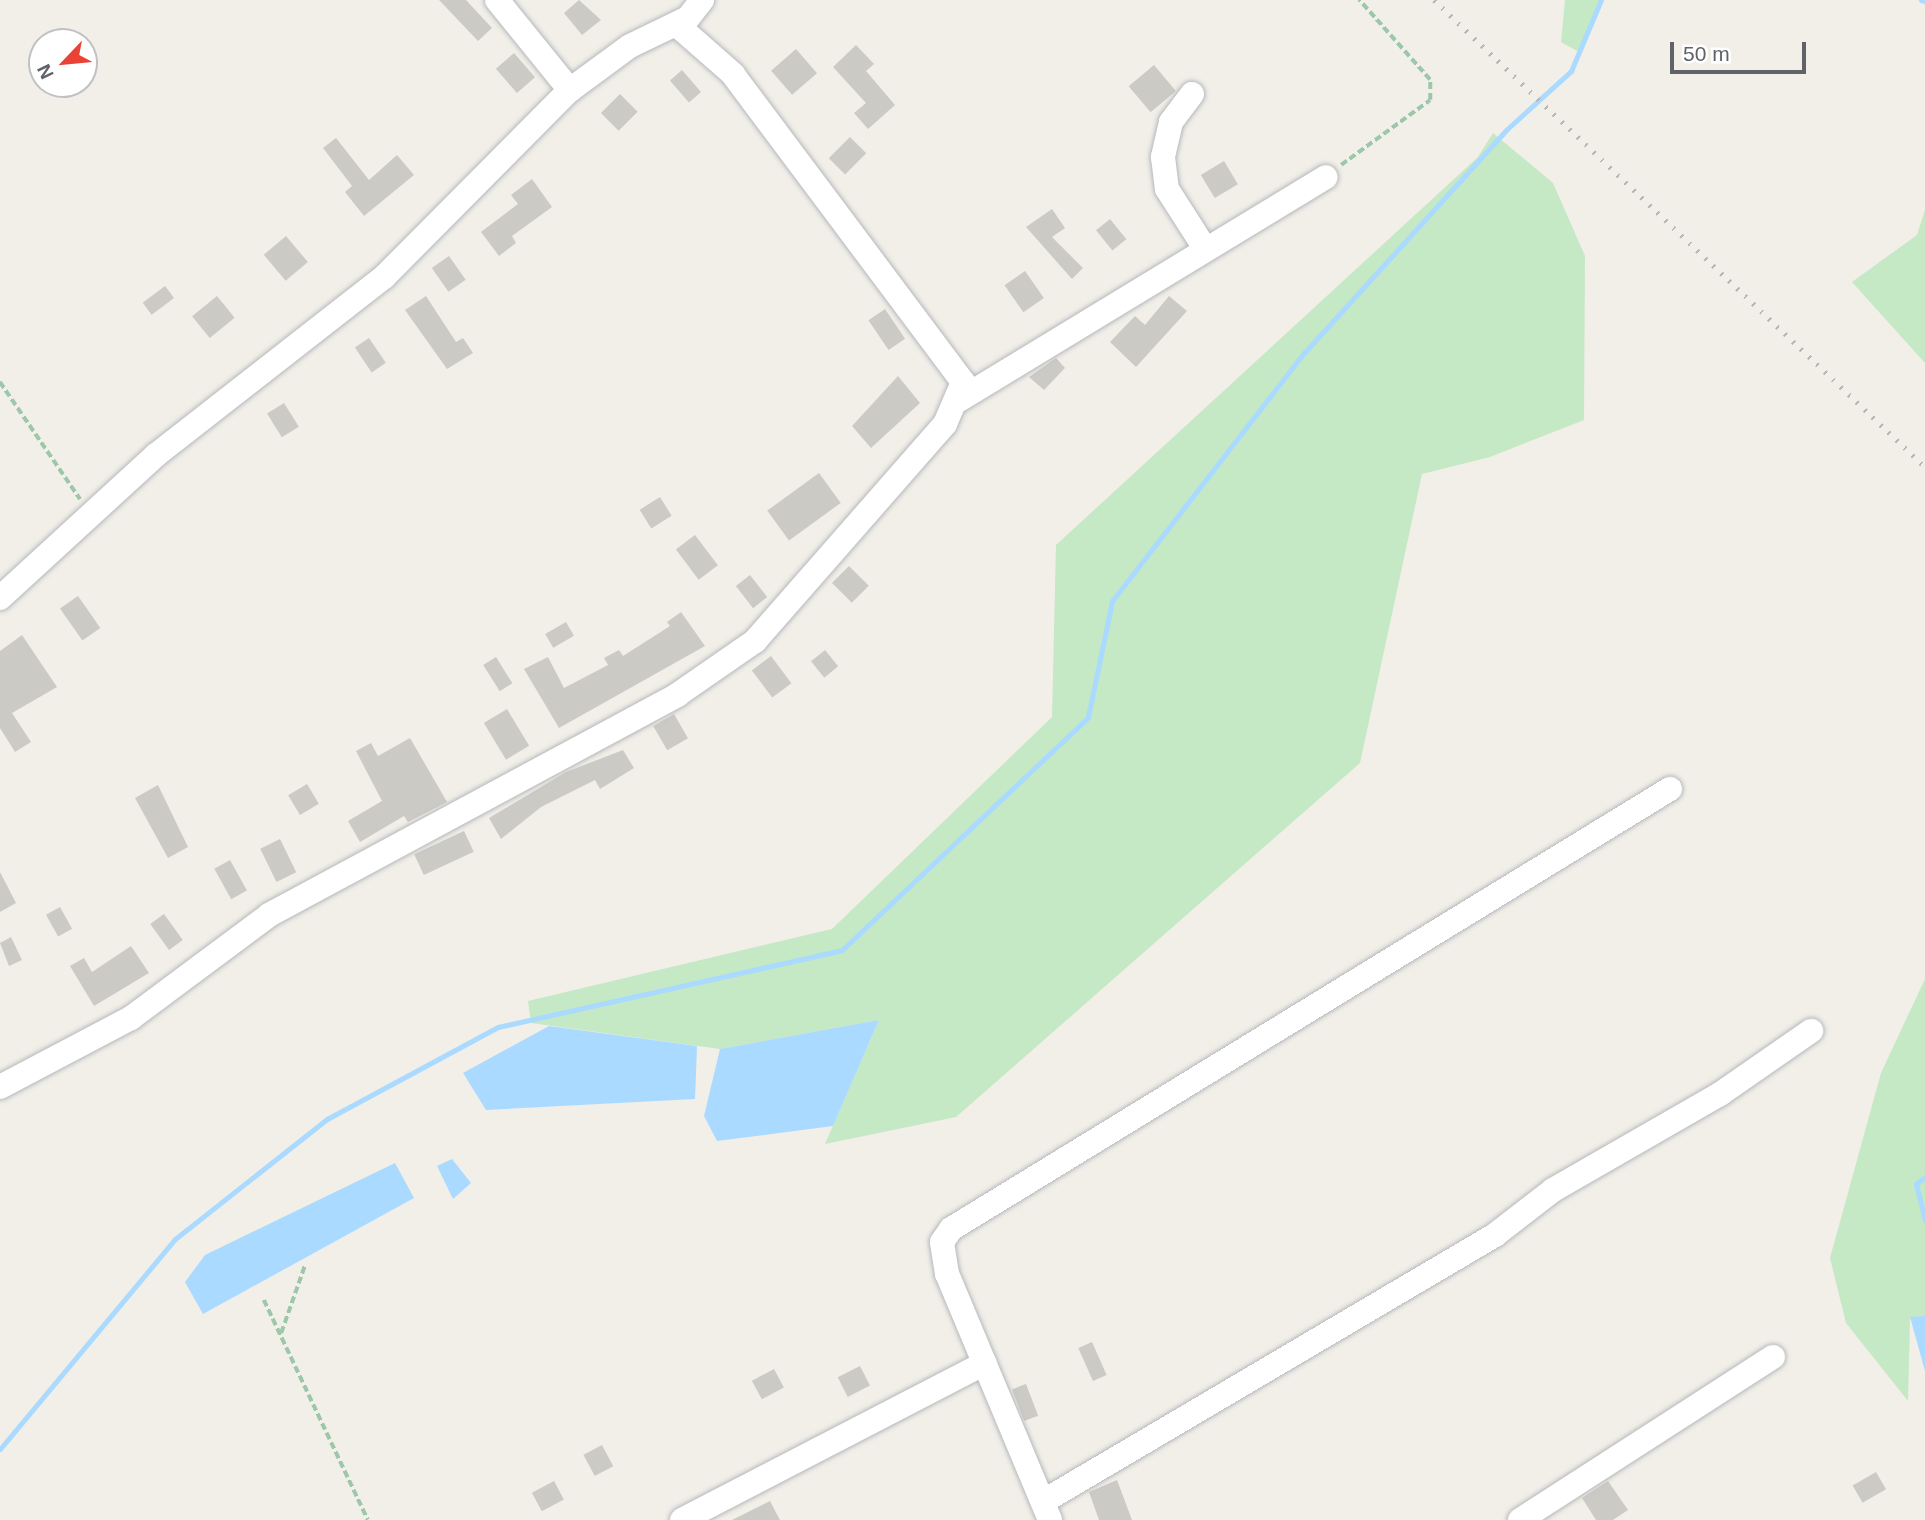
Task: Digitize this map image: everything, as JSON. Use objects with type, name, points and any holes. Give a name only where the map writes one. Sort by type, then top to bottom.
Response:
[{"type":"street","points":[[497,0],[570,90]]},
{"type":"street","points":[[0,598],[156,456],[384,276],[570,90],[630,46],[677,25],[702,0]]},
{"type":"street","points":[[0,1087],[131,1018],[269,915],[677,695],[755,640],[930,445],[959,400],[963,382],[733,74],[677,25]]},
{"type":"street","points":[[1192,94],[1171,122],[1163,158],[1167,189],[1206,250]]},
{"type":"street","points":[[959,400],[1326,177]]},
{"type":"street","points":[[1670,789],[964,1218],[942,1242],[942,1258],[1047,1510],[1495,1235],[1553,1190],[1720,1094],[1811,1031]]},
{"type":"street","points":[[1520,1520],[1773,1357]]},
{"type":"street","points":[[682,1520],[985,1363]]},
{"type":"path","points":[[1326,177],[1430,100],[1430,80],[1359,0]]},
{"type":"path","points":[[0,382],[92,516]]},
{"type":"path","points":[[281,1335],[304,1265]]},
{"type":"path","points":[[264,1300],[368,1520]]},
{"type":"green space","points":[[1565,0],[1601,0],[1579,52],[1561,42]]},
{"type":"green space","points":[[1493,133],[1553,183],[1585,256],[1584,420],[1490,457],[1422,474],[1360,763],[956,1117],[825,1144],[879,1020],[720,1049],[531,1023],[528,1001],[832,929],[1052,717],[1056,545],[1478,157]]},
{"type":"green space","points":[[1925,210],[1925,363],[1852,282],[1917,235]]},
{"type":"green space","points":[[1925,979],[1925,1316],[1910,1318],[1908,1401],[1846,1323],[1830,1258],[1881,1073]]},
{"type":"water","points":[[879,1020],[833,1126],[717,1141],[704,1116],[720,1049]]},
{"type":"water","points":[[549,1026],[697,1046],[695,1099],[486,1110],[463,1073]]},
{"type":"water","points":[[452,1159],[471,1183],[453,1199],[437,1166]]},
{"type":"water","points":[[395,1163],[414,1198],[203,1314],[185,1282],[205,1255]]},
{"type":"water","points":[[1925,1316],[1925,1371],[1910,1317]]},
{"type":"building","points":[[439,0],[466,0],[492,28],[478,41]]},
{"type":"building","points":[[579,0],[601,20],[582,35],[564,13]]},
{"type":"building","points":[[856,45],[874,64],[866,71],[895,105],[868,129],[854,113],[866,103],[833,67]]},
{"type":"building","points":[[796,49],[817,73],[792,95],[771,71]]},
{"type":"building","points":[[514,53],[535,77],[517,93],[496,69]]},
{"type":"building","points":[[1154,65],[1176,91],[1151,112],[1129,86]]},
{"type":"building","points":[[682,70],[701,92],[689,102],[670,80]]},
{"type":"building","points":[[620,94],[638,112],[619,131],[601,113]]},
{"type":"building","points":[[850,137],[866,153],[845,174],[829,158]]},
{"type":"building","points":[[336,138],[369,180],[397,155],[414,175],[364,216],[345,192],[352,186],[323,148]]},
{"type":"building","points":[[1224,161],[1238,184],[1215,198],[1201,175]]},
{"type":"building","points":[[532,179],[552,207],[512,236],[516,243],[499,256],[481,232],[518,204],[511,195]]},
{"type":"building","points":[[1052,209],[1065,228],[1052,237],[1083,268],[1072,279],[1026,227]]},
{"type":"building","points":[[1110,219],[1126,239],[1112,251],[1096,230]]},
{"type":"building","points":[[286,236],[308,262],[286,281],[264,255]]},
{"type":"building","points":[[449,256],[466,280],[448,292],[432,268]]},
{"type":"building","points":[[1025,271],[1044,298],[1023,312],[1005,285]]},
{"type":"building","points":[[165,286],[174,298],[152,315],[143,303]]},
{"type":"building","points":[[217,296],[235,318],[210,338],[192,316]]},
{"type":"building","points":[[426,296],[456,342],[463,338],[473,353],[447,369],[405,310]]},
{"type":"building","points":[[1169,296],[1187,311],[1136,367],[1110,342],[1135,316],[1145,325]]},
{"type":"building","points":[[885,309],[905,339],[889,350],[868,320]]},
{"type":"building","points":[[369,338],[386,363],[372,372],[355,348]]},
{"type":"building","points":[[1056,358],[1065,368],[1044,390],[1029,377]]},
{"type":"building","points":[[898,376],[920,403],[871,448],[852,426]]},
{"type":"building","points":[[284,403],[299,427],[282,437],[267,414]]},
{"type":"building","points":[[819,473],[841,503],[789,541],[767,511]]},
{"type":"building","points":[[660,497],[672,516],[651,528],[640,510]]},
{"type":"building","points":[[695,535],[718,565],[699,580],[676,549]]},
{"type":"building","points":[[849,566],[869,586],[852,603],[832,583]]},
{"type":"building","points":[[750,575],[767,597],[753,608],[736,586]]},
{"type":"building","points":[[78,596],[100,628],[82,641],[60,609]]},
{"type":"building","points":[[681,612],[705,646],[559,728],[524,669],[548,657],[564,688],[608,665],[604,658],[619,650],[623,656],[670,626],[667,622]]},
{"type":"building","points":[[566,622],[574,636],[553,648],[545,634]]},
{"type":"building","points":[[22,635],[57,687],[12,713],[31,742],[15,752],[0,728],[0,651]]},
{"type":"building","points":[[825,650],[838,666],[824,678],[811,661]]},
{"type":"building","points":[[771,656],[791,683],[772,698],[752,670]]},
{"type":"building","points":[[496,657],[512,683],[500,691],[483,665]]},
{"type":"building","points":[[507,709],[529,746],[506,760],[484,723]]},
{"type":"building","points":[[674,714],[688,738],[667,750],[653,726]]},
{"type":"building","points":[[410,738],[447,802],[408,822],[404,816],[360,842],[348,821],[382,801],[356,751],[371,743],[378,756]]},
{"type":"building","points":[[623,750],[634,768],[600,789],[595,780],[541,807],[501,839],[489,818],[566,772]]},
{"type":"building","points":[[307,784],[319,804],[300,815],[288,795]]},
{"type":"building","points":[[158,785],[188,847],[168,858],[135,798]]},
{"type":"building","points":[[464,831],[474,852],[424,875],[414,854]]},
{"type":"building","points":[[280,839],[296,872],[276,882],[260,849]]},
{"type":"building","points":[[230,860],[247,891],[231,899],[214,869]]},
{"type":"building","points":[[0,872],[16,903],[0,912]]},
{"type":"building","points":[[60,907],[72,929],[58,937],[46,915]]},
{"type":"building","points":[[164,914],[183,940],[169,950],[150,924]]},
{"type":"building","points":[[11,937],[22,960],[9,966],[0,943]]},
{"type":"building","points":[[131,946],[149,973],[94,1006],[70,966],[84,958],[92,972]]},
{"type":"building","points":[[1092,1342],[1107,1375],[1093,1381],[1078,1348]]},
{"type":"building","points":[[860,1366],[870,1386],[848,1397],[838,1377]]},
{"type":"building","points":[[774,1369],[784,1388],[762,1399],[752,1381]]},
{"type":"building","points":[[1026,1384],[1038,1416],[1024,1421],[1012,1389]]},
{"type":"building","points":[[602,1445],[613,1466],[595,1476],[583,1455]]},
{"type":"building","points":[[1876,1472],[1886,1489],[1863,1503],[1853,1486]]},
{"type":"building","points":[[1117,1480],[1132,1520],[1099,1520],[1089,1492]]},
{"type":"building","points":[[554,1481],[564,1500],[542,1511],[532,1493]]},
{"type":"building","points":[[1608,1481],[1628,1510],[1613,1520],[1596,1520],[1582,1498]]},
{"type":"building","points":[[770,1501],[780,1520],[732,1520]]},
{"type":"waterway","points":[[0,1449],[175,1239],[327,1119],[498,1027],[842,950],[1088,717],[1112,601],[1304,353],[1506,130],[1571,71],[1601,0]]},
{"type":"waterway","points":[[1921,0],[1925,1]]},
{"type":"waterway","points":[[1925,1177],[1916,1184],[1925,1220]]},
{"type":"railway","points":[[1434,0],[1925,467]]}]
